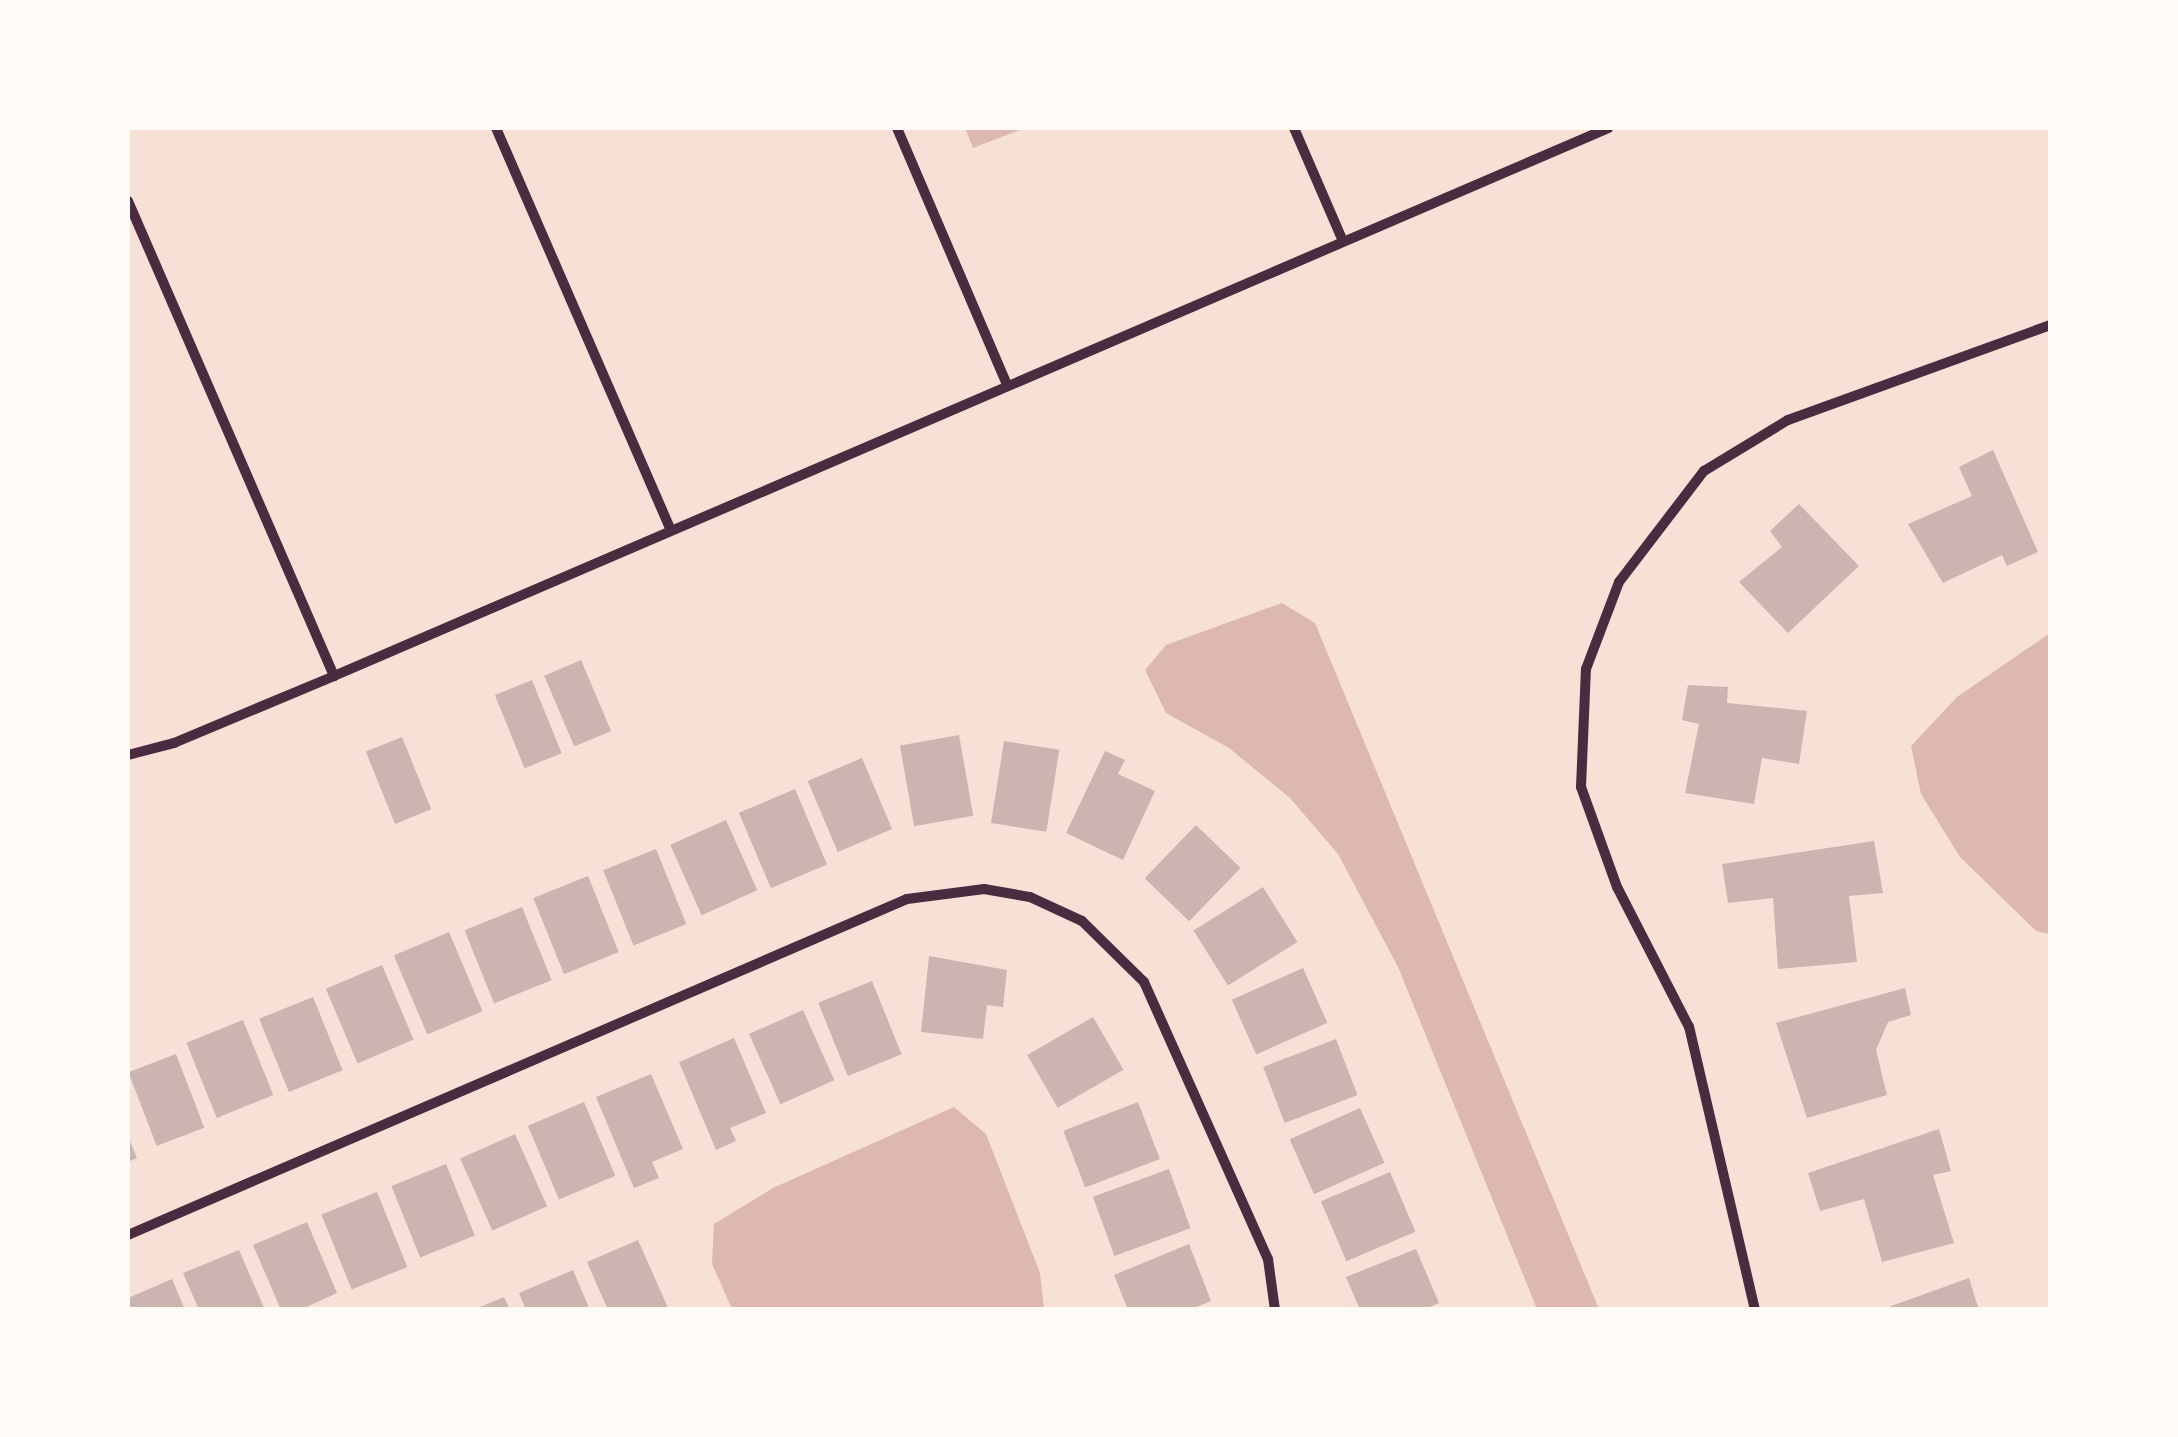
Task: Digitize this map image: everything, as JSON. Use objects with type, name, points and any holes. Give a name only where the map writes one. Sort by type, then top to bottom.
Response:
[{"type":"street","points":[[496,128],[671,530]]},
{"type":"street","points":[[897,128],[1007,385]]},
{"type":"street","points":[[1294,128],[1343,241]]},
{"type":"street","points":[[128,756],[334,676],[1608,128]]},
{"type":"street","points":[[128,200],[334,676]]},
{"type":"street","points":[[1755,1310],[1709,1090],[1689,1027],[1617,888],[1581,788],[1579,728],[1586,669],[1619,582],[1704,472],[1788,420],[2050,325]]},
{"type":"street","points":[[128,1235],[907,899],[984,889],[1030,897],[1082,921],[1144,982],[1268,1258],[1275,1310]]},
{"type":"shaded area","points":[[965,128],[1025,128],[973,148]]},
{"type":"shaded area","points":[[1282,603],[1315,623],[1599,1309],[1537,1309],[1398,967],[1338,854],[1290,798],[1229,748],[1166,713],[1145,670],[1166,645]]},
{"type":"shaded area","points":[[2050,633],[2050,934],[2036,931],[1960,857],[1921,794],[1911,746],[1957,697]]},
{"type":"shaded area","points":[[954,1107],[986,1134],[1040,1273],[1044,1309],[732,1309],[712,1264],[714,1224],[773,1188]]},
{"type":"building","points":[[1993,450],[2038,552],[2007,566],[2002,555],[1943,583],[1908,524],[1972,496],[1959,467]]},
{"type":"building","points":[[1799,504],[1859,566],[1788,633],[1739,582],[1782,547],[1770,531]]},
{"type":"building","points":[[581,660],[611,731],[574,747],[544,676]]},
{"type":"building","points":[[532,680],[562,753],[525,768],[495,695]]},
{"type":"building","points":[[1688,685],[1728,687],[1727,703],[1807,711],[1799,764],[1762,758],[1754,804],[1685,793],[1699,724],[1682,720]]},
{"type":"building","points":[[959,735],[973,816],[914,826],[900,745]]},
{"type":"building","points":[[402,737],[431,809],[395,824],[366,752]]},
{"type":"building","points":[[1004,741],[1059,750],[1046,832],[991,823]]},
{"type":"building","points":[[1105,751],[1125,760],[1118,774],[1155,791],[1123,860],[1066,833]]},
{"type":"building","points":[[862,758],[892,829],[838,852],[808,781]]},
{"type":"building","points":[[795,789],[827,864],[771,888],[739,813]]},
{"type":"building","points":[[726,820],[757,890],[702,915],[670,845]]},
{"type":"building","points":[[1196,825],[1241,868],[1189,921],[1145,878]]},
{"type":"building","points":[[1874,841],[1883,893],[1849,896],[1857,962],[1778,969],[1773,898],[1728,903],[1722,864]]},
{"type":"building","points":[[656,849],[686,924],[633,945],[603,870]]},
{"type":"building","points":[[588,876],[619,952],[564,974],[533,898]]},
{"type":"building","points":[[1263,887],[1297,942],[1228,986],[1193,930]]},
{"type":"building","points":[[522,907],[552,980],[494,1003],[465,930]]},
{"type":"building","points":[[449,932],[483,1011],[427,1035],[394,955]]},
{"type":"building","points":[[929,956],[1007,970],[1003,1007],[987,1005],[983,1039],[921,1032]]},
{"type":"building","points":[[382,965],[414,1040],[357,1063],[326,989]]},
{"type":"building","points":[[1303,968],[1327,1023],[1256,1055],[1232,1000]]},
{"type":"building","points":[[872,981],[902,1054],[848,1076],[818,1003]]},
{"type":"building","points":[[1905,988],[1911,1015],[1888,1022],[1876,1050],[1887,1095],[1807,1118],[1776,1023]]},
{"type":"building","points":[[313,997],[343,1070],[289,1092],[259,1019]]},
{"type":"building","points":[[803,1010],[834,1080],[780,1104],[749,1034]]},
{"type":"building","points":[[1093,1017],[1124,1070],[1058,1108],[1027,1055]]},
{"type":"building","points":[[243,1020],[273,1095],[217,1118],[186,1043]]},
{"type":"building","points":[[734,1038],[766,1113],[730,1128],[736,1141],[716,1150],[679,1062]]},
{"type":"building","points":[[1336,1039],[1358,1095],[1285,1123],[1263,1067]]},
{"type":"building","points":[[176,1054],[204,1128],[157,1146],[128,1072]]},
{"type":"building","points":[[651,1074],[683,1149],[652,1162],[659,1178],[634,1188],[596,1097]]},
{"type":"building","points":[[584,1102],[615,1176],[559,1199],[528,1126]]},
{"type":"building","points":[[1138,1102],[1160,1159],[1085,1188],[1063,1131]]},
{"type":"building","points":[[1360,1108],[1384,1163],[1314,1194],[1290,1139]]},
{"type":"building","points":[[1939,1129],[1951,1171],[1933,1175],[1954,1243],[1882,1262],[1864,1199],[1820,1211],[1808,1173]]},
{"type":"building","points":[[515,1134],[547,1206],[492,1231],[460,1158]]},
{"type":"building","points":[[128,1136],[137,1158],[128,1162]]},
{"type":"building","points":[[446,1164],[475,1235],[420,1257],[391,1186]]},
{"type":"building","points":[[1169,1169],[1191,1228],[1114,1256],[1093,1197]]},
{"type":"building","points":[[1390,1172],[1415,1232],[1346,1261],[1321,1201]]},
{"type":"building","points":[[377,1192],[407,1267],[352,1290],[321,1214]]},
{"type":"building","points":[[307,1222],[337,1293],[300,1310],[281,1310],[253,1245]]},
{"type":"building","points":[[638,1240],[669,1310],[608,1310],[587,1262]]},
{"type":"building","points":[[1189,1244],[1211,1301],[1189,1310],[1128,1310],[1114,1275]]},
{"type":"building","points":[[1416,1249],[1439,1303],[1423,1310],[1360,1310],[1346,1277]]},
{"type":"building","points":[[239,1250],[265,1310],[199,1310],[183,1273]]},
{"type":"building","points":[[573,1270],[590,1310],[526,1310],[519,1293]]},
{"type":"building","points":[[1969,1278],[1979,1310],[1883,1310],[1883,1309]]},
{"type":"building","points":[[172,1279],[185,1310],[128,1310],[128,1298]]},
{"type":"building","points":[[504,1297],[510,1310],[475,1310],[475,1309]]}]
